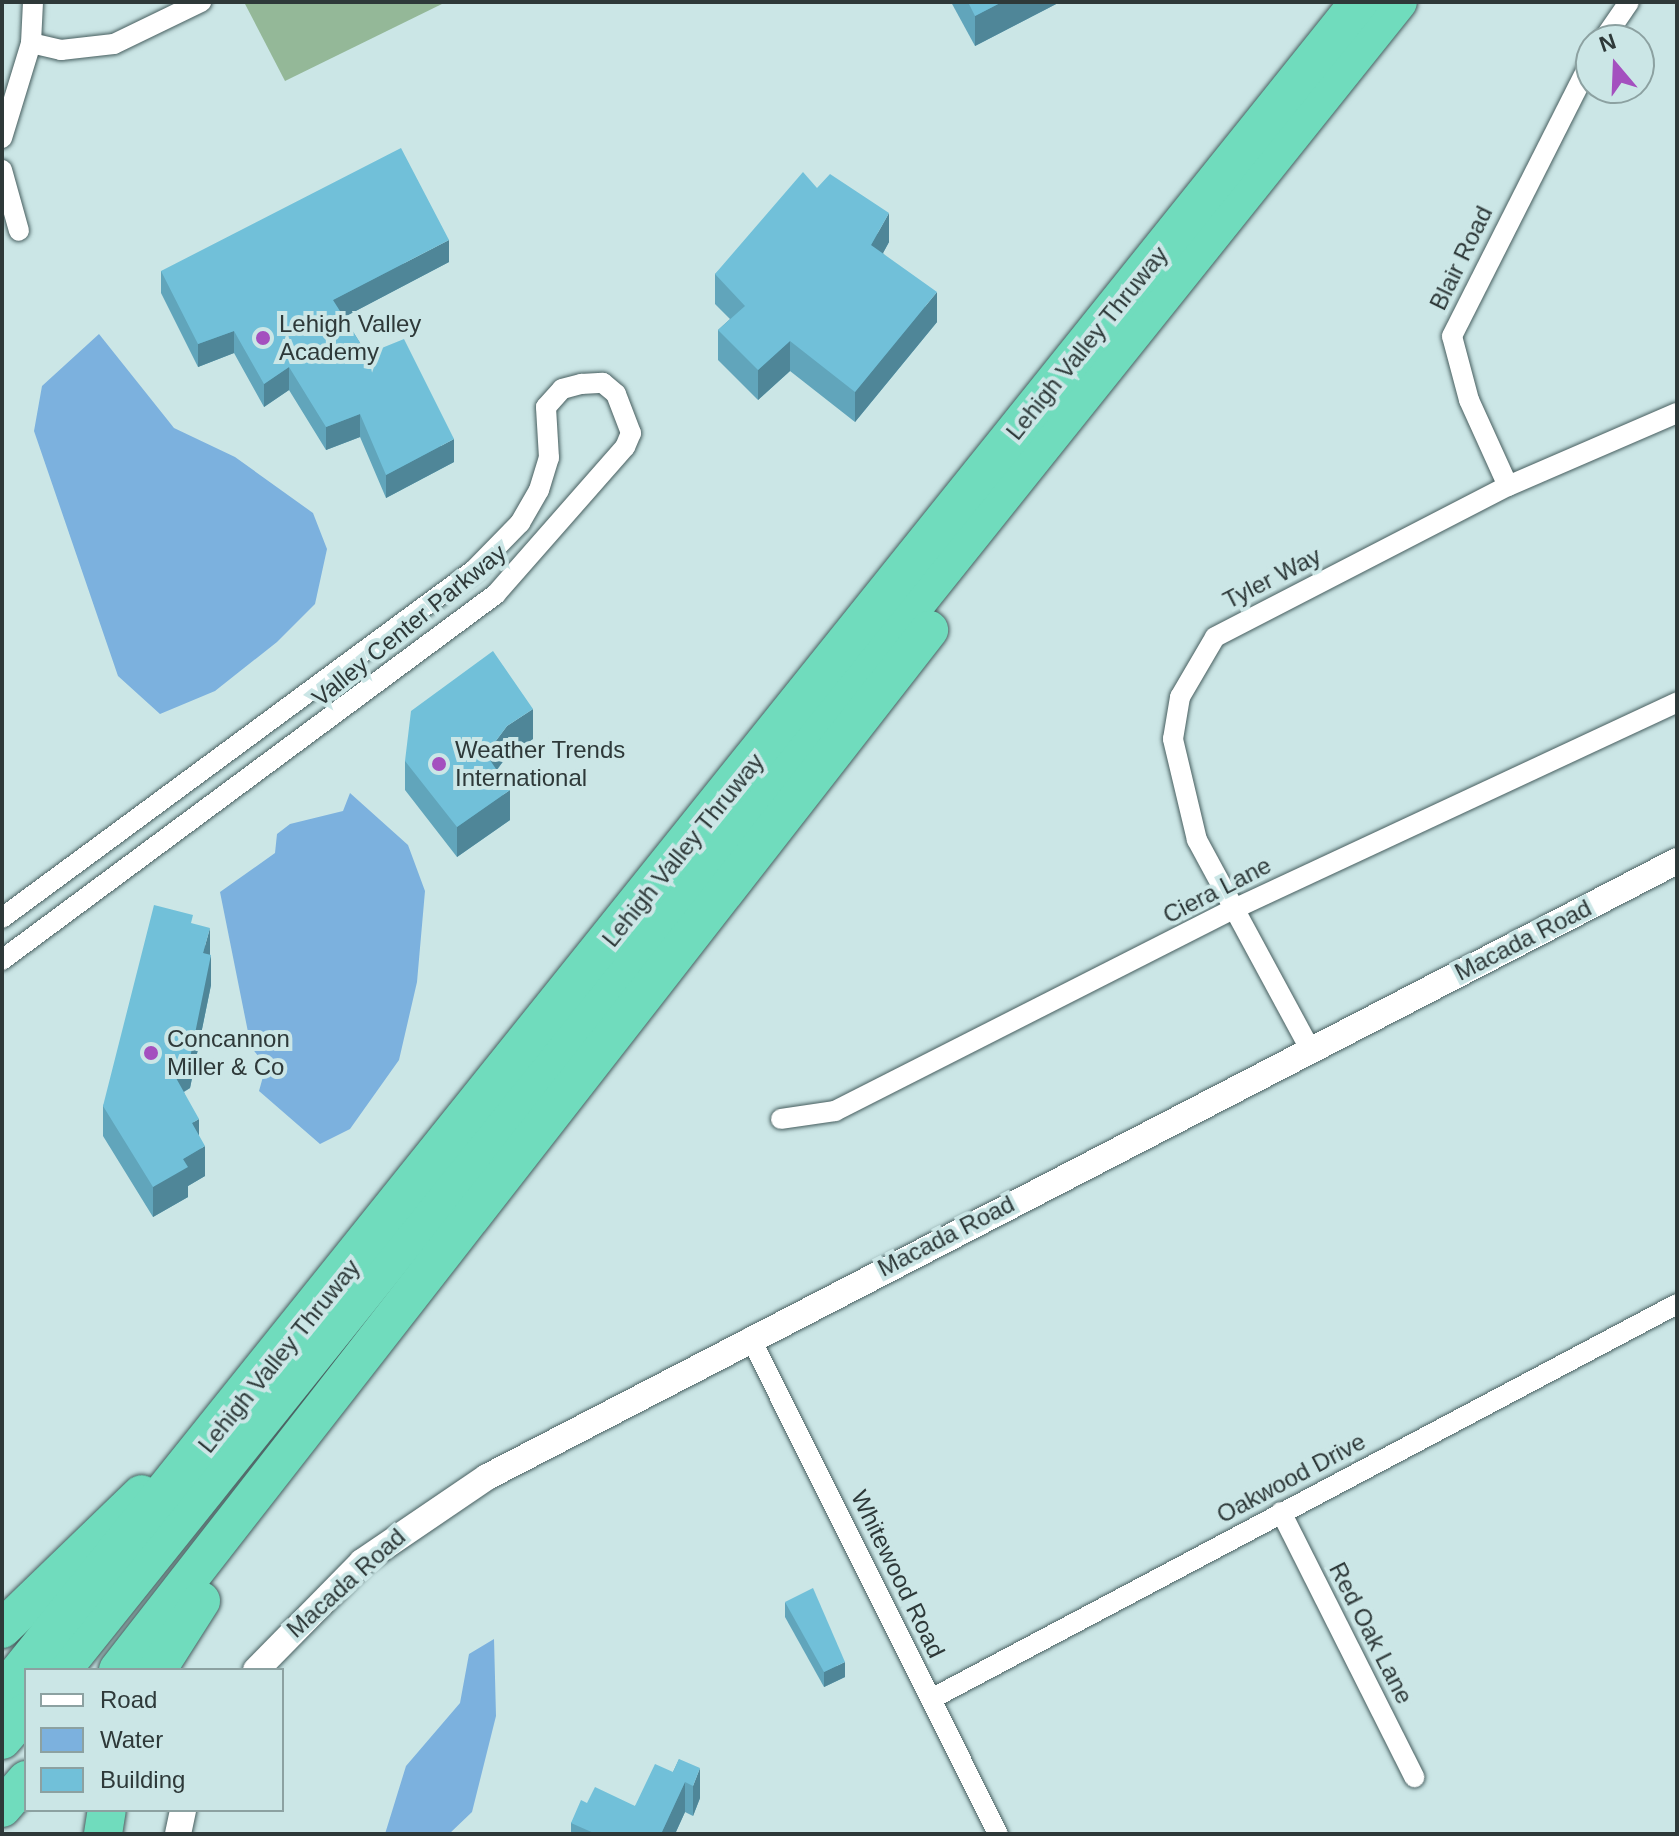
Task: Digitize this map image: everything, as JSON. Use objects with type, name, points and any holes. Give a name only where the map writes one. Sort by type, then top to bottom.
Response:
[{"type":"highway","name":"Lehigh Valley Thruway","points":[[2,1693],[274,1362],[1359,2]]},
{"type":"highway","name":"Lehigh Valley Thruway","points":[[64,1668],[1398,2]]},
{"type":"highway","points":[[120,1668],[443,1251],[776,833],[1268,166]]},
{"type":"highway","points":[[158,1668],[443,1251]]},
{"type":"highway","points":[[2,1629],[274,1362]]},
{"type":"highway","points":[[2,1740],[24,1714]]},
{"type":"highway","points":[[2,1808],[24,1782]]},
{"type":"highway","points":[[103,1834],[107,1812]]},
{"type":"street","points":[[2,138],[31,43],[33,2]]},
{"type":"street","points":[[31,43],[61,50],[114,44],[201,2]]},
{"type":"street","points":[[1614,24],[1629,2]]},
{"type":"street","name":"Blair Road","points":[[1508,486],[1469,400],[1452,336],[1575,93]]},
{"type":"street","points":[[2,170],[19,231]]},
{"type":"street","name":"Valley Center Parkway","points":[[2,918],[474,570],[520,523],[539,490],[549,458],[546,407],[562,389],[581,384],[603,383],[616,394],[631,433],[625,447],[505,585],[295,749],[2,960]]},
{"type":"street","name":"Tyler Way","points":[[1310,1049],[1197,840],[1173,739],[1180,697],[1215,637],[1508,486],[1677,413]]},
{"type":"street","name":"Ciera Lane","points":[[781,1119],[835,1111],[1236,908],[1677,702]]},
{"type":"street","name":"Macada Road","points":[[258,1668],[336,1585],[416,1519],[750,1337],[1677,861]]},
{"type":"street","name":"Oakwood Drive","points":[[931,1699],[1677,1304]]},
{"type":"street","name":"Whitewood Road","points":[[750,1337],[998,1834]]},
{"type":"street","name":"Red Oak Lane","points":[[1281,1512],[1414,1777]]},
{"type":"street","points":[[178,1834],[183,1812]]},
{"type":"green space","points":[[244,2],[446,2],[285,81]]},
{"type":"water","points":[[99,334],[174,428],[235,457],[313,513],[327,549],[315,604],[277,642],[215,691],[160,714],[118,676],[34,431],[42,386]]},
{"type":"water","points":[[350,793],[408,845],[425,891],[417,982],[399,1060],[350,1129],[320,1144],[259,1091],[266,1066],[251,1047],[220,892],[275,853],[277,834],[290,824],[343,811]]},
{"type":"water","points":[[494,1639],[496,1716],[472,1812],[449,1834],[385,1834],[406,1766],[460,1703],[469,1654]]},
{"type":"building","points":[[968,2],[1002,2],[975,16]]},
{"type":"building","name":"Lehigh Valley Academy","points":[[401,148],[449,240],[333,300],[367,354],[404,339],[454,439],[386,475],[360,414],[326,427],[289,367],[264,384],[234,331],[198,344],[161,271]]},
{"type":"building","points":[[803,172],[817,188],[830,174],[889,213],[871,245],[937,292],[855,392],[790,341],[758,370],[718,330],[745,306],[715,274]]},
{"type":"building","points":[[493,651],[533,709],[507,726],[486,754],[510,790],[457,827],[405,761],[411,711]]},
{"type":"building","points":[[154,905],[193,915],[191,923],[210,928],[203,953],[211,955],[190,1058],[171,1069],[199,1119],[192,1123],[205,1146],[183,1159],[188,1167],[153,1187],[103,1106]]},
{"type":"building","points":[[813,1588],[845,1662],[824,1672],[785,1602]]},
{"type":"building","points":[[679,1759],[700,1768],[693,1786],[685,1782],[661,1834],[596,1834],[571,1823],[581,1800],[587,1803],[595,1787],[635,1806],[655,1764],[673,1772]]},
{"type":"place","name":"Lehigh Valley Academy","points":[[263,338]]},
{"type":"place","name":"Weather Trends International","points":[[439,764]]},
{"type":"place","name":"Concannon Miller & Co","points":[[151,1053]]}]
